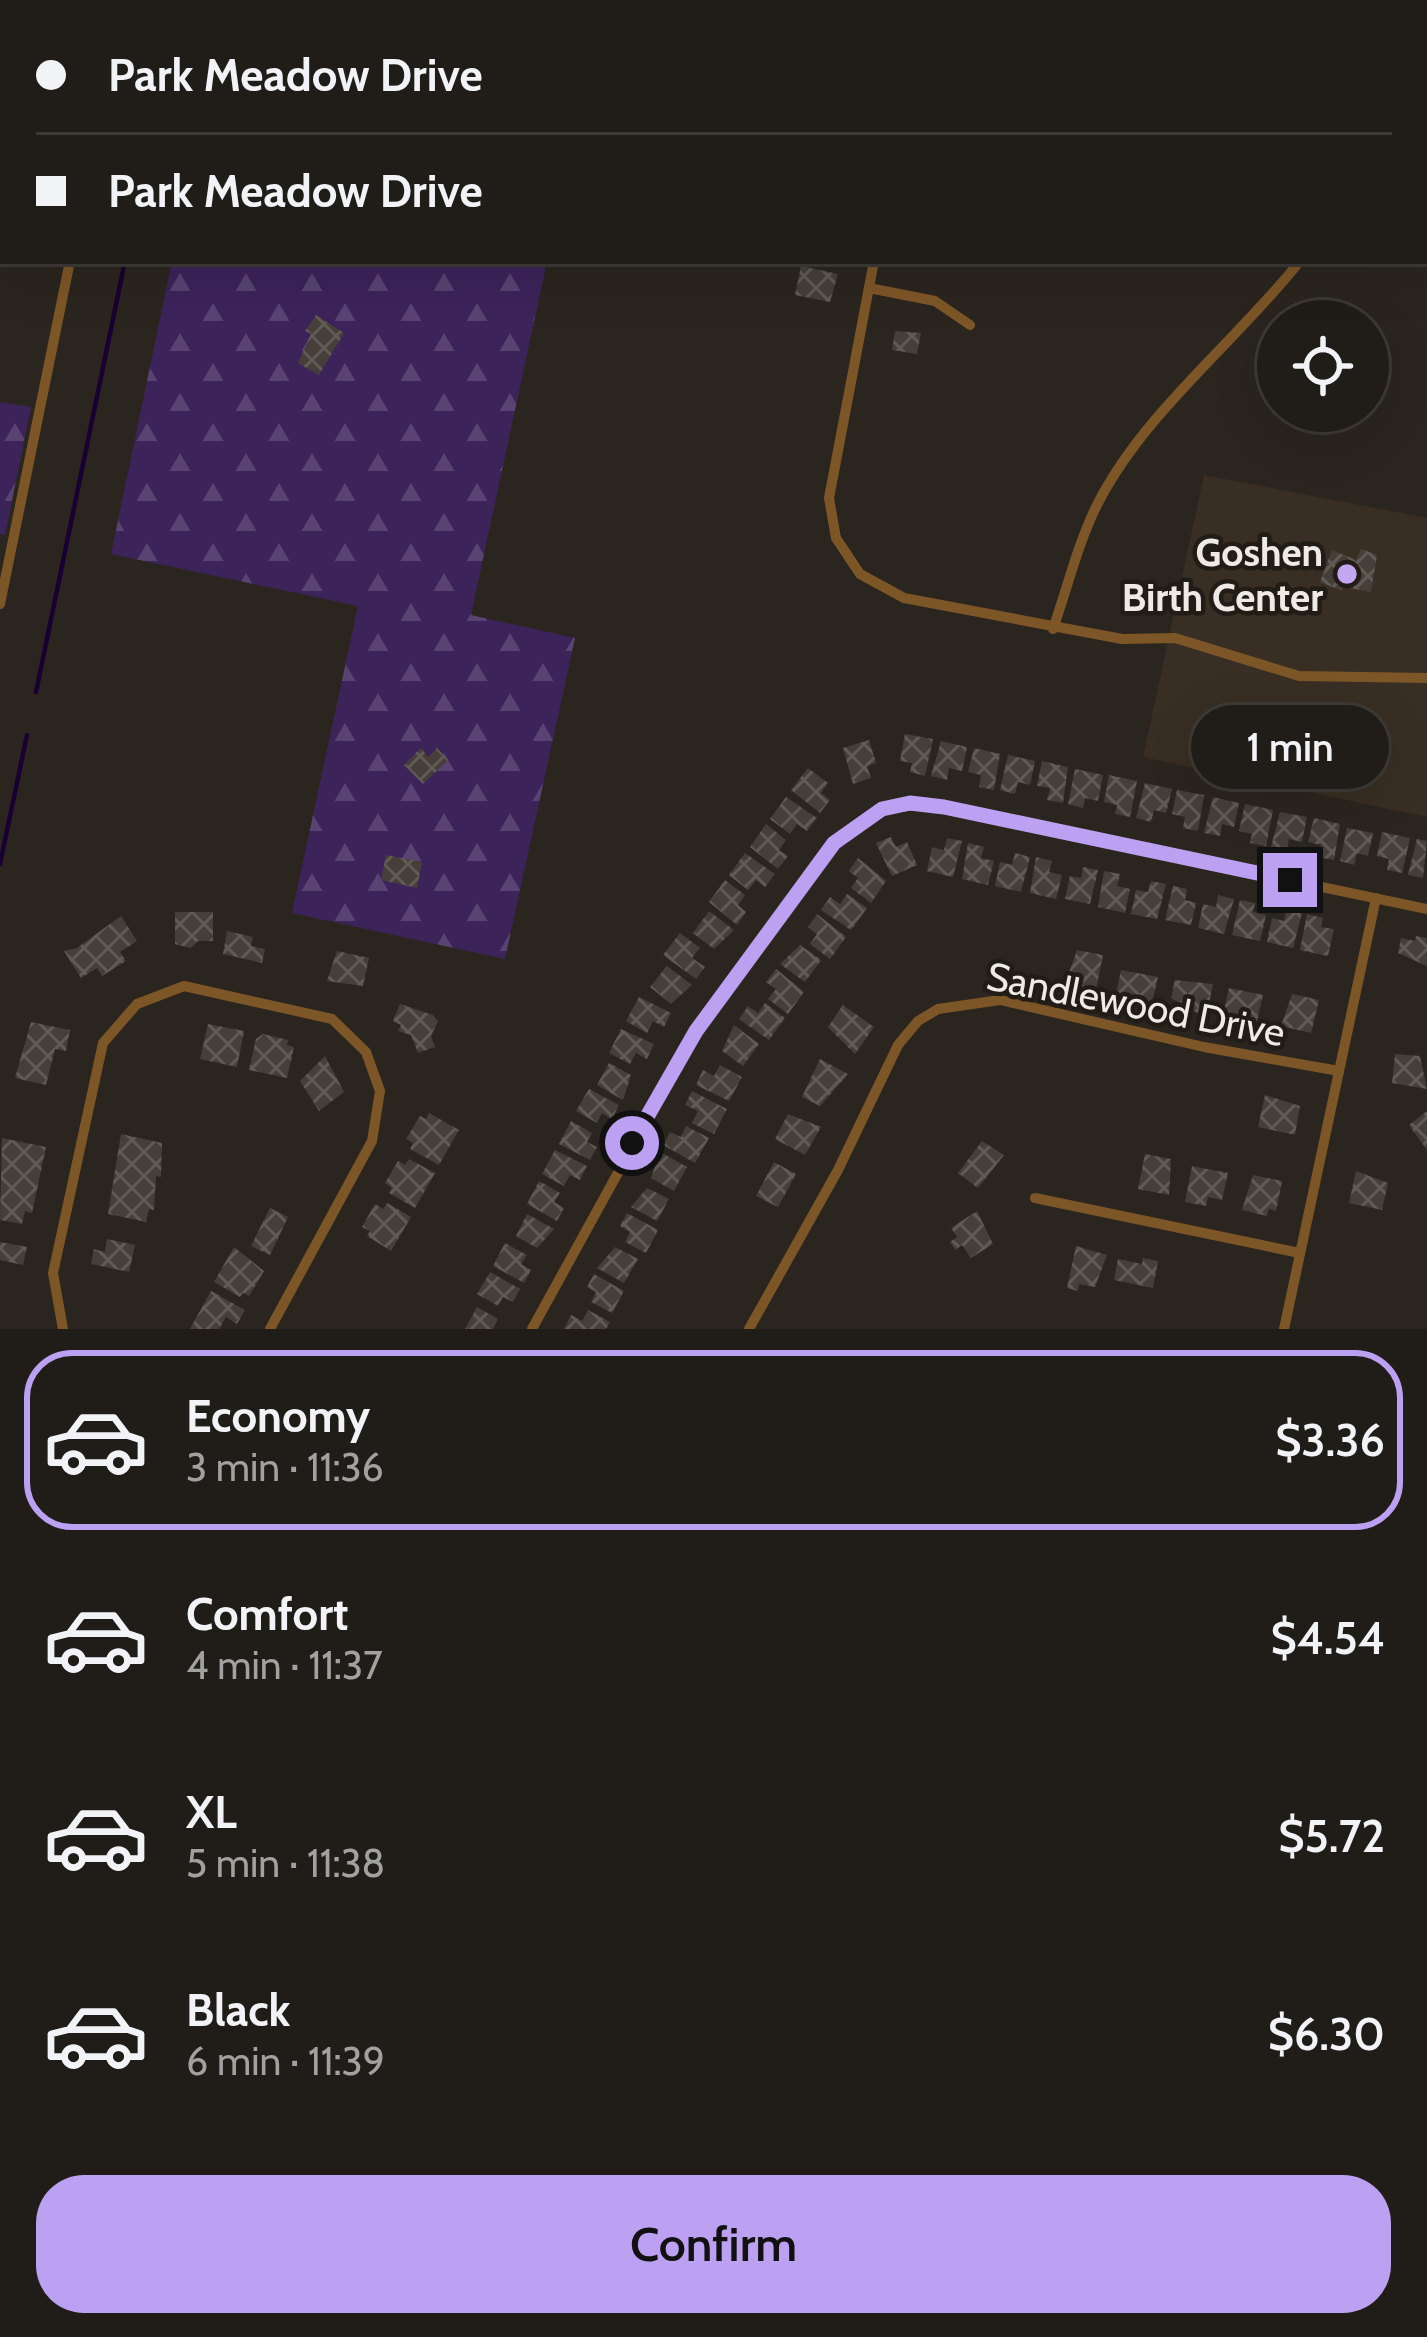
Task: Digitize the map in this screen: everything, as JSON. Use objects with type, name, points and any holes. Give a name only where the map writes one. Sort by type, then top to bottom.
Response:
[{"type":"street","points":[[0,604],[69,264]]},
{"type":"street","points":[[873,264],[829,498],[836,538],[860,574],[904,598],[1053,629],[1122,639],[1175,638],[1319,679],[1427,677]]},
{"type":"street","points":[[1053,629],[1097,504],[1178,391],[1264,306],[1298,264]]},
{"type":"street","points":[[869,288],[935,301],[970,325]]},
{"type":"street","points":[[532,1329],[696,1031],[834,843],[882,809],[910,803],[944,807],[1427,909]]},
{"type":"street","points":[[1284,1329],[1376,898]]},
{"type":"street","points":[[63,1329],[53,1273],[98,1059],[122,1017],[153,994],[184,986],[317,1013],[347,1028],[359,1042],[380,1091],[372,1142],[270,1329]]},
{"type":"street","name":"Sandlewood Drive","points":[[749,1329],[828,1189],[898,1045],[910,1028],[938,1009],[1000,1000],[1227,1052],[1339,1071]]},
{"type":"street","points":[[1035,1198],[1300,1252]]},
{"type":"shaded area","points":[[1204,475],[1427,518],[1427,817],[1143,757]]},
{"type":"green space","points":[[171,264],[546,264],[471,615],[575,638],[505,959],[292,913],[358,606],[111,554]]},
{"type":"green space","points":[[0,402],[31,407],[5,535],[0,534]]},
{"type":"building","points":[[801,266],[838,274],[830,302],[795,295]]},
{"type":"building","points":[[316,315],[344,333],[319,375],[298,363],[311,334],[305,331]]},
{"type":"building","points":[[895,331],[921,333],[917,354],[892,350]]},
{"type":"building","name":"Goshen Birth Center","points":[[1361,549],[1377,555],[1371,592],[1344,587],[1342,591],[1320,582],[1332,550],[1356,560]]},
{"type":"building","points":[[905,734],[933,739],[925,776],[910,772],[912,763],[900,761]]},
{"type":"building","points":[[869,740],[876,763],[867,766],[871,778],[853,784],[843,748]]},
{"type":"building","points":[[941,741],[967,747],[962,771],[949,768],[947,780],[931,776]]},
{"type":"building","points":[[421,748],[428,757],[437,748],[448,760],[423,784],[404,765]]},
{"type":"building","points":[[974,748],[1000,754],[994,790],[979,787],[981,775],[968,772]]},
{"type":"building","points":[[1008,755],[1035,761],[1030,785],[1018,782],[1015,794],[1000,790]]},
{"type":"building","points":[[1042,761],[1068,767],[1063,803],[1047,800],[1050,788],[1037,786]]},
{"type":"building","points":[[808,768],[828,783],[821,793],[830,800],[820,813],[791,790]]},
{"type":"building","points":[[1075,769],[1103,775],[1098,801],[1085,798],[1083,808],[1068,804]]},
{"type":"building","points":[[1109,775],[1137,781],[1130,817],[1115,814],[1117,805],[1104,802]]},
{"type":"building","points":[[1145,783],[1172,789],[1166,813],[1154,810],[1151,822],[1136,818]]},
{"type":"building","points":[[1177,790],[1204,795],[1198,831],[1183,828],[1185,817],[1172,814]]},
{"type":"building","points":[[786,797],[817,818],[807,831],[797,824],[790,834],[770,819]]},
{"type":"building","points":[[1213,797],[1239,803],[1234,827],[1222,824],[1220,836],[1204,833]]},
{"type":"building","points":[[1245,804],[1273,810],[1266,846],[1250,843],[1252,834],[1239,831]]},
{"type":"building","points":[[1280,812],[1307,817],[1302,842],[1289,839],[1287,851],[1271,847]]},
{"type":"building","points":[[1314,818],[1340,824],[1334,860],[1318,857],[1321,845],[1308,842]]},
{"type":"building","points":[[766,824],[786,840],[779,850],[788,856],[778,869],[750,847]]},
{"type":"building","points":[[1347,828],[1373,833],[1368,856],[1357,853],[1354,865],[1340,861]]},
{"type":"building","points":[[1382,832],[1410,838],[1402,873],[1387,870],[1389,859],[1377,856]]},
{"type":"building","points":[[891,837],[896,847],[907,842],[917,865],[892,876],[876,843]]},
{"type":"building","points":[[947,838],[962,841],[953,877],[927,871],[932,847],[944,850]]},
{"type":"building","points":[[1417,839],[1427,841],[1423,878],[1408,875]]},
{"type":"building","points":[[968,843],[984,847],[981,858],[994,861],[988,885],[962,879]]},
{"type":"building","points":[[745,853],[775,874],[765,887],[756,880],[748,890],[729,875]]},
{"type":"building","points":[[1015,853],[1030,857],[1021,892],[995,886],[1000,862],[1012,865]]},
{"type":"building","points":[[386,855],[422,862],[417,888],[381,880]]},
{"type":"building","points":[[1036,857],[1052,861],[1049,872],[1062,875],[1056,899],[1030,893]]},
{"type":"building","points":[[858,858],[886,881],[871,903],[851,888],[858,878],[849,871]]},
{"type":"building","points":[[1083,867],[1098,870],[1090,904],[1065,899],[1070,876],[1081,878]]},
{"type":"building","points":[[1104,871],[1120,874],[1117,886],[1130,889],[1125,913],[1098,907]]},
{"type":"building","points":[[725,880],[745,895],[738,905],[746,912],[737,925],[709,902]]},
{"type":"building","points":[[1151,881],[1166,884],[1157,919],[1131,914],[1136,890],[1148,892]]},
{"type":"building","points":[[1173,886],[1187,889],[1185,900],[1196,903],[1191,925],[1165,920]]},
{"type":"building","points":[[847,894],[867,908],[851,930],[821,910],[830,897],[840,904]]},
{"type":"building","points":[[1218,895],[1234,899],[1224,934],[1198,928],[1203,904],[1216,907]]},
{"type":"building","points":[[1240,900],[1255,903],[1253,912],[1266,915],[1260,941],[1232,935]]},
{"type":"building","points":[[1287,909],[1302,913],[1293,948],[1267,942],[1272,918],[1284,921]]},
{"type":"building","points":[[709,911],[734,930],[714,949],[693,933]]},
{"type":"building","points":[[175,912],[213,912],[213,941],[198,941],[191,948],[175,944]]},
{"type":"building","points":[[817,914],[846,937],[830,959],[810,944],[817,934],[808,927]]},
{"type":"building","points":[[1307,914],[1323,918],[1321,927],[1334,929],[1328,956],[1300,950]]},
{"type":"building","points":[[121,916],[137,941],[120,952],[126,961],[102,976],[97,968],[81,978],[64,951],[77,948]]},
{"type":"building","points":[[227,931],[253,937],[251,946],[265,949],[262,963],[223,954]]},
{"type":"building","points":[[680,933],[700,948],[692,958],[705,967],[696,979],[663,955]]},
{"type":"building","points":[[1416,936],[1427,938],[1427,966],[1398,953],[1401,938],[1415,941]]},
{"type":"building","points":[[800,945],[821,960],[805,982],[780,964]]},
{"type":"building","points":[[1077,950],[1103,955],[1096,990],[1065,984]]},
{"type":"building","points":[[337,951],[369,958],[363,986],[327,981]]},
{"type":"building","points":[[667,966],[692,985],[671,1004],[650,987]]},
{"type":"building","points":[[776,969],[804,992],[788,1014],[768,999],[776,989],[766,982]]},
{"type":"building","points":[[1121,970],[1158,977],[1152,1003],[1131,994],[1129,1001],[1115,999]]},
{"type":"building","points":[[1175,980],[1213,984],[1206,1018],[1171,998]]},
{"type":"building","points":[[1229,988],[1263,995],[1257,1021],[1222,1019]]},
{"type":"building","points":[[1292,994],[1319,1000],[1311,1033],[1281,1026]]},
{"type":"building","points":[[639,997],[671,1013],[664,1027],[653,1021],[647,1033],[626,1021]]},
{"type":"building","points":[[765,1003],[785,1018],[769,1040],[739,1019],[748,1006],[758,1013]]},
{"type":"building","points":[[400,1004],[438,1021],[431,1036],[435,1047],[418,1053],[411,1035],[398,1031],[401,1025],[393,1021]]},
{"type":"building","points":[[843,1005],[874,1027],[855,1054],[828,1027]]},
{"type":"building","points":[[31,1022],[70,1030],[66,1051],[55,1049],[46,1085],[15,1078]]},
{"type":"building","points":[[208,1024],[244,1031],[237,1067],[200,1059]]},
{"type":"building","points":[[734,1025],[759,1044],[743,1066],[722,1051]]},
{"type":"building","points":[[621,1029],[654,1044],[647,1059],[636,1053],[630,1064],[609,1053]]},
{"type":"building","points":[[263,1034],[288,1040],[287,1045],[294,1047],[287,1078],[249,1070],[256,1039]]},
{"type":"building","points":[[1395,1054],[1420,1056],[1427,1089],[1392,1083]]},
{"type":"building","points":[[325,1056],[344,1092],[319,1111],[300,1081]]},
{"type":"building","points":[[820,1059],[848,1074],[820,1106],[802,1097]]},
{"type":"building","points":[[609,1063],[631,1075],[623,1100],[597,1085]]},
{"type":"building","points":[[720,1065],[742,1077],[729,1101],[696,1085],[703,1070],[714,1076]]},
{"type":"building","points":[[589,1089],[619,1105],[612,1119],[602,1113],[597,1123],[576,1111]]},
{"type":"building","points":[[692,1091],[727,1109],[714,1134],[692,1123],[698,1111],[685,1105]]},
{"type":"building","points":[[1265,1095],[1300,1106],[1295,1135],[1258,1127]]},
{"type":"building","points":[[1427,1111],[1427,1150],[1409,1125]]},
{"type":"building","points":[[429,1113],[459,1130],[439,1165],[410,1149],[413,1143],[406,1139],[420,1116],[426,1119]]},
{"type":"building","points":[[788,1114],[821,1127],[805,1155],[775,1139]]},
{"type":"building","points":[[571,1121],[592,1133],[587,1142],[597,1147],[590,1160],[559,1144]]},
{"type":"building","points":[[686,1126],[709,1138],[695,1163],[663,1145],[670,1132],[681,1137]]},
{"type":"building","points":[[121,1134],[162,1143],[161,1177],[156,1176],[154,1210],[149,1209],[146,1222],[108,1214]]},
{"type":"building","points":[[2,1138],[46,1147],[32,1213],[25,1211],[22,1224],[0,1220]]},
{"type":"building","points":[[982,1141],[1004,1155],[978,1188],[958,1173]]},
{"type":"building","points":[[555,1150],[587,1166],[580,1180],[570,1175],[564,1186],[542,1174]]},
{"type":"building","points":[[660,1152],[687,1167],[674,1191],[651,1178]]},
{"type":"building","points":[[1145,1154],[1171,1159],[1169,1195],[1138,1189]]},
{"type":"building","points":[[409,1159],[435,1173],[415,1208],[389,1193],[392,1188],[385,1183],[398,1161],[405,1165]]},
{"type":"building","points":[[774,1162],[796,1174],[778,1207],[756,1196]]},
{"type":"building","points":[[1192,1166],[1228,1173],[1222,1200],[1208,1197],[1206,1206],[1185,1202]]},
{"type":"building","points":[[1356,1171],[1388,1183],[1382,1210],[1349,1203]]},
{"type":"building","points":[[1253,1175],[1282,1181],[1276,1211],[1269,1209],[1267,1216],[1242,1210]]},
{"type":"building","points":[[539,1181],[560,1193],[554,1202],[564,1208],[557,1221],[527,1204]]},
{"type":"building","points":[[647,1188],[669,1199],[657,1221],[631,1207]]},
{"type":"building","points":[[387,1203],[411,1217],[391,1251],[367,1236],[370,1231],[362,1227],[375,1204],[383,1209]]},
{"type":"building","points":[[270,1208],[288,1217],[270,1255],[251,1246]]},
{"type":"building","points":[[977,1211],[993,1244],[971,1258],[962,1245],[955,1250],[950,1242],[957,1237],[951,1228]]},
{"type":"building","points":[[627,1213],[658,1230],[646,1253],[625,1242],[630,1232],[620,1226]]},
{"type":"building","points":[[527,1214],[554,1229],[537,1248],[516,1236]]},
{"type":"building","points":[[107,1239],[135,1245],[129,1272],[91,1264],[94,1249],[105,1252]]},
{"type":"building","points":[[0,1242],[27,1247],[23,1265],[0,1260]]},
{"type":"building","points":[[505,1243],[527,1255],[521,1264],[531,1270],[524,1283],[493,1266]]},
{"type":"building","points":[[1076,1246],[1107,1255],[1095,1287],[1067,1288]]},
{"type":"building","points":[[234,1247],[264,1271],[249,1296],[243,1293],[240,1297],[214,1282]]},
{"type":"building","points":[[615,1247],[638,1259],[624,1283],[597,1268]]},
{"type":"building","points":[[1143,1258],[1158,1261],[1153,1288],[1114,1280],[1118,1259],[1142,1264]]},
{"type":"building","points":[[490,1272],[520,1289],[513,1302],[503,1297],[498,1306],[477,1294]]},
{"type":"building","points":[[594,1274],[624,1291],[612,1313],[591,1302],[596,1292],[587,1287]]},
{"type":"building","points":[[211,1291],[245,1310],[237,1324],[226,1317],[219,1329],[190,1329]]},
{"type":"building","points":[[477,1307],[498,1319],[493,1329],[465,1329]]},
{"type":"building","points":[[588,1310],[610,1322],[606,1329],[564,1329],[571,1315],[582,1321]]},
{"type":"waterway","points":[[36,692],[124,264]]},
{"type":"waterway","points":[[0,864],[27,735]]},
{"type":"place","name":"Goshen Birth Center","points":[[1347,574]]},
{"type":"route","points":[[632,1143],[696,1031],[834,843],[859,820],[882,809],[910,803],[944,807],[1290,880]]}]
